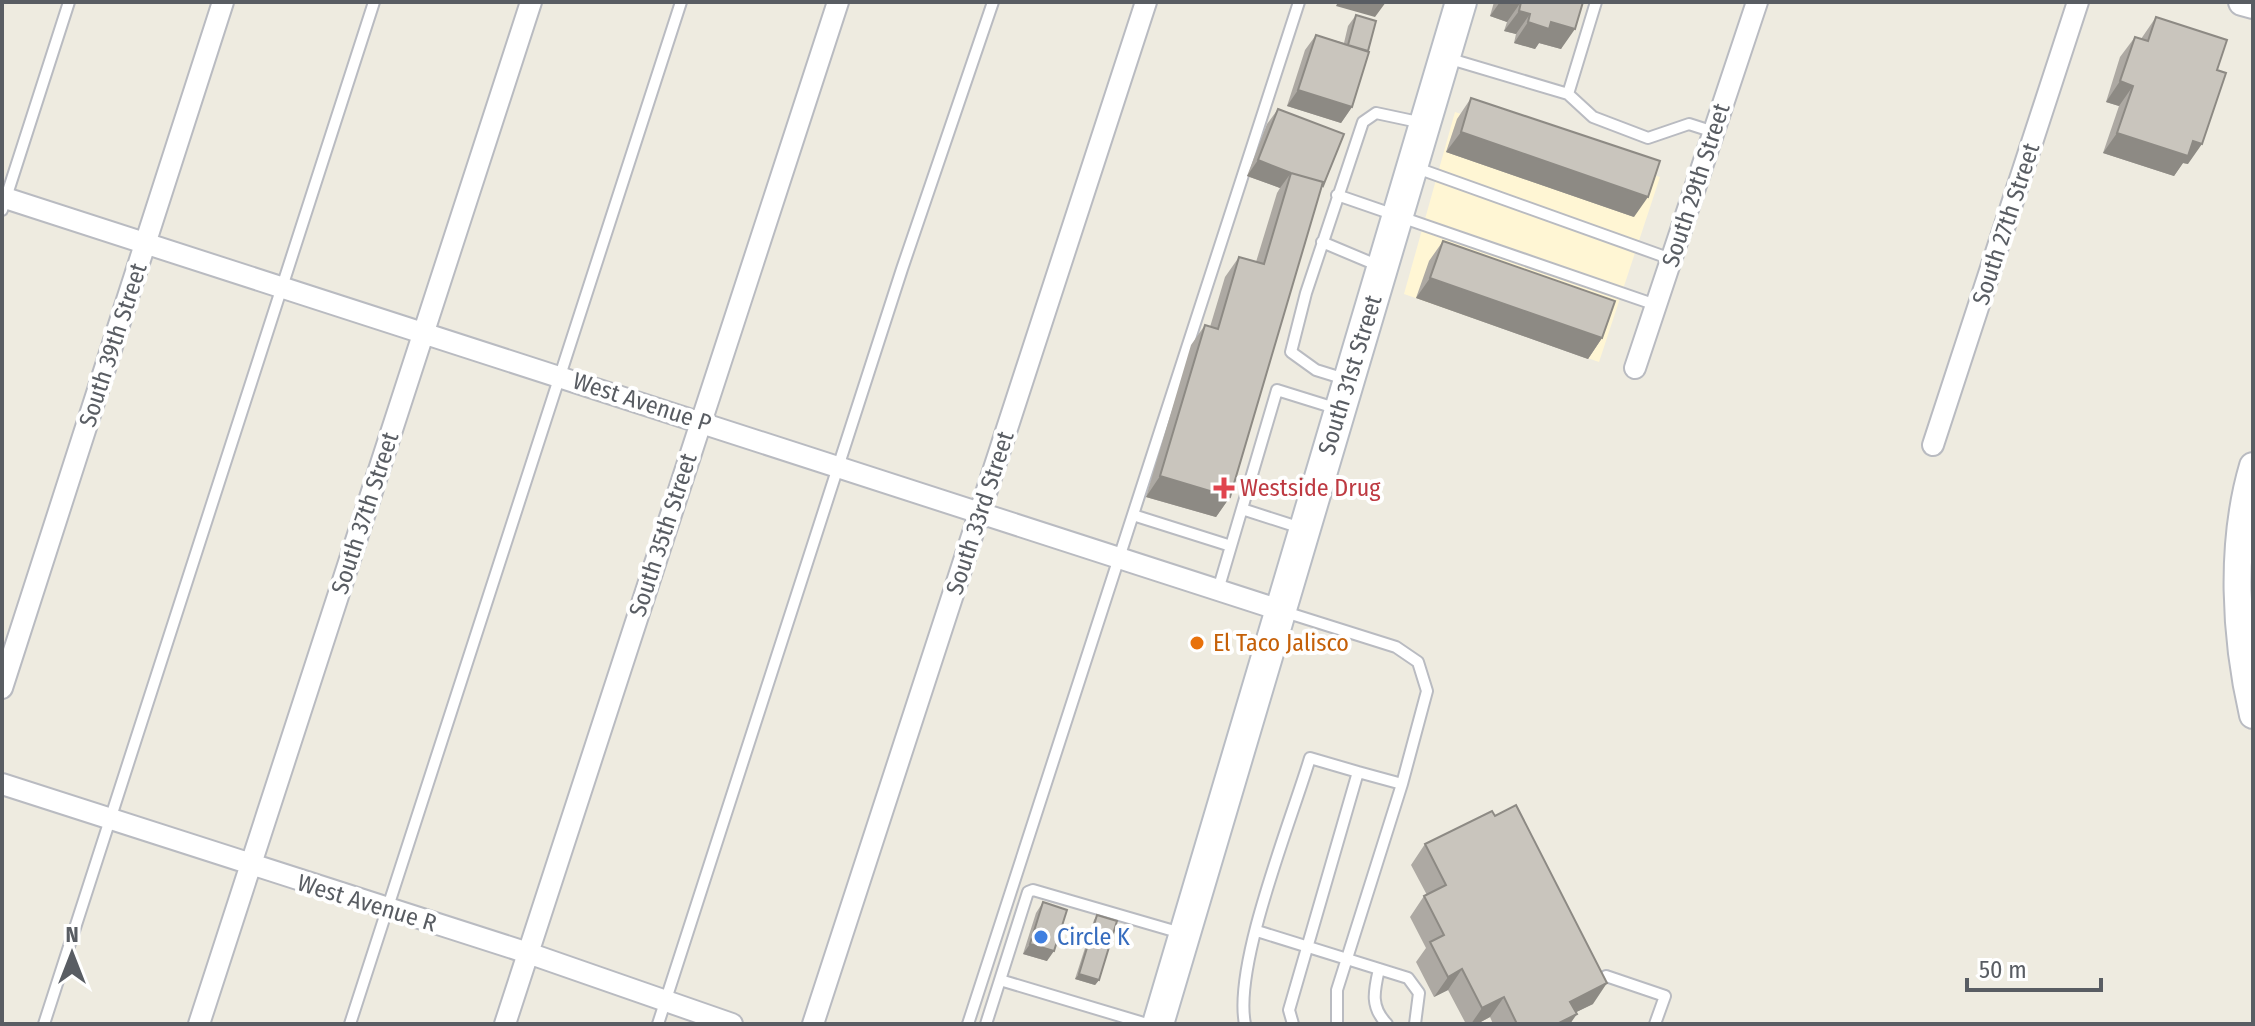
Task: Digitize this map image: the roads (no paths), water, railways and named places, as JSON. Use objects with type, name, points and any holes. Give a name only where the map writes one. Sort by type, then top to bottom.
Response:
[{"type":"main road","name":"South 31st Street","points":[[1158,1024],[1461,2]]},
{"type":"street","name":"South 39th Street","points":[[2,688],[223,2]]},
{"type":"street","name":"South 37th Street","points":[[199,1024],[531,2]]},
{"type":"street","name":"South 35th Street","points":[[505,1024],[838,2]]},
{"type":"street","name":"South 33rd Street","points":[[813,1024],[1146,2]]},
{"type":"street","name":"South 29th Street","points":[[1635,368],[1757,2]]},
{"type":"street","name":"South 27th Street","points":[[1933,445],[2078,2]]},
{"type":"street","points":[[2242,2],[2253,5]]},
{"type":"street","name":"West Avenue P","points":[[3,202],[146,243],[424,331],[1280,610]]},
{"type":"street","points":[[2253,466],[2246,489],[2238,567],[2246,615],[2253,715]]},
{"type":"street","name":"West Avenue R","points":[[2,784],[528,953],[732,1024]]},
{"type":"lane","points":[[3,202],[69,2]]},
{"type":"lane","points":[[44,1024],[374,2]]},
{"type":"lane","points":[[350,1024],[681,2]]},
{"type":"lane","points":[[658,1024],[838,467],[993,2]]},
{"type":"lane","points":[[968,1024],[1299,2]]},
{"type":"lane","points":[[1568,94],[1596,2]]},
{"type":"lane","points":[[1445,57],[1568,94],[1593,117],[1648,138],[1689,124],[1714,132]]},
{"type":"lane","points":[[1349,380],[1316,370],[1291,352],[1322,242],[1363,122],[1376,113],[1425,124]]},
{"type":"lane","points":[[1412,167],[1671,259]]},
{"type":"lane","points":[[1337,195],[1656,305]]},
{"type":"lane","points":[[1322,242],[1382,267]]},
{"type":"lane","points":[[1218,590],[1277,390],[1340,410]]},
{"type":"lane","points":[[1242,509],[1304,529]]},
{"type":"lane","points":[[1133,515],[1231,546]]},
{"type":"lane","points":[[1280,610],[1396,647],[1418,662],[1427,691],[1402,784],[1334,1004],[1337,1024]]},
{"type":"lane","points":[[1245,1024],[1242,1006],[1257,931],[1310,758],[1402,784]]},
{"type":"lane","points":[[1293,1024],[1289,1010],[1358,772]]},
{"type":"lane","points":[[986,1024],[1028,892],[1033,890],[1185,934]]},
{"type":"lane","points":[[1257,931],[1408,978],[1419,993],[1415,1024]]},
{"type":"lane","points":[[1379,969],[1374,995],[1376,1013],[1387,1024]]},
{"type":"lane","points":[[1606,976],[1665,996],[1655,1024]]},
{"type":"lane","points":[[1000,980],[1147,1024]]},
{"type":"place","name":"Westside Drug","points":[[1224,488]]},
{"type":"place","name":"El Taco Jalisco","points":[[1197,643]]},
{"type":"place","name":"Circle K","points":[[1041,937]]}]
